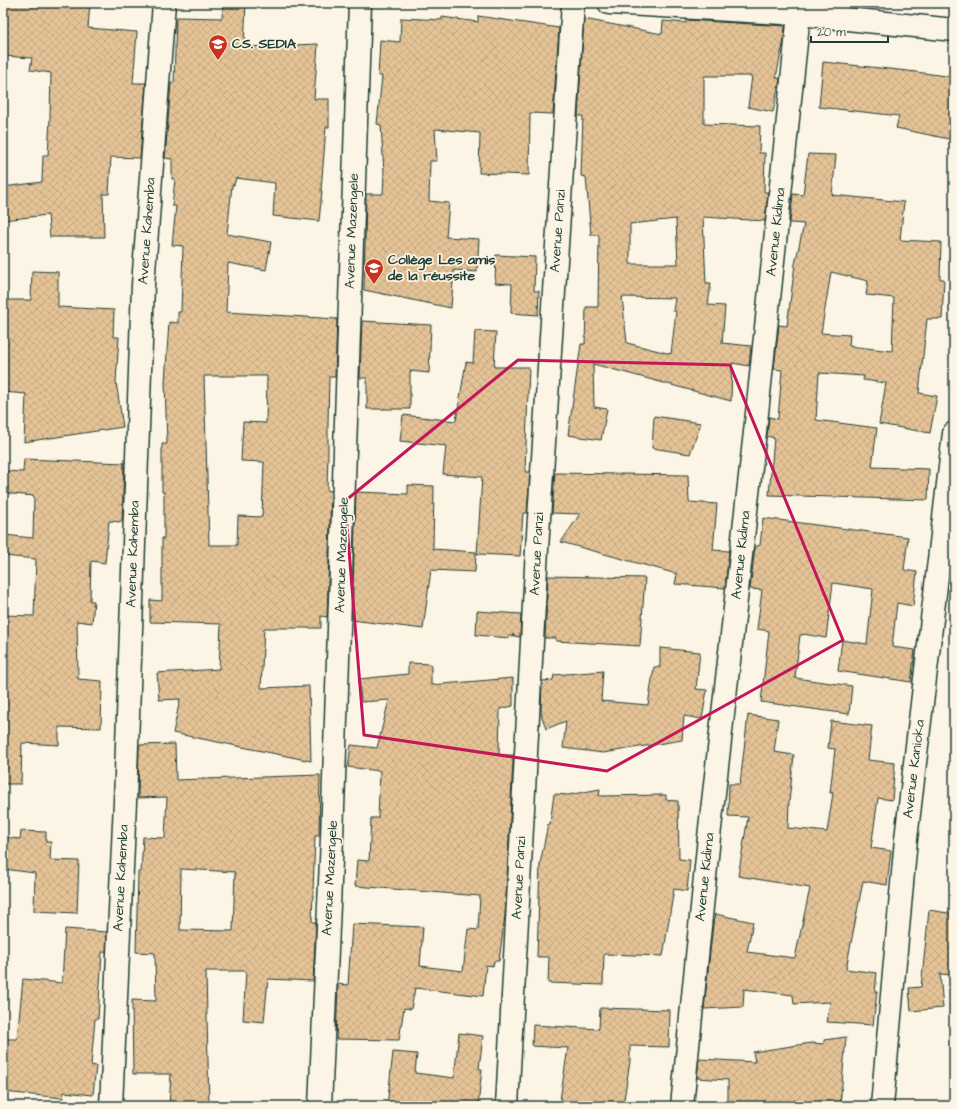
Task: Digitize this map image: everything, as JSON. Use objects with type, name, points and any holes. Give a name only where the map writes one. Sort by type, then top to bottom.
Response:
[{"type":"street","name":"Avenue Kahemba","points":[[111,1106],[125,802],[143,285],[164,3]]},
{"type":"street","name":"Avenue Mazengele","points":[[320,1106],[332,830],[360,3]]},
{"type":"street","name":"Avenue Panzi","points":[[507,1106],[538,549],[573,3]]},
{"type":"street","points":[[609,3],[799,9],[954,30]]},
{"type":"street","name":"Avenue Kidima","points":[[682,1106],[709,838],[755,432],[799,9]]},
{"type":"street","name":"Avenue Kanioka","points":[[882,1106],[906,839],[954,433]]},
{"type":"highlighted area","points":[[518,360],[730,365],[843,640],[607,771],[364,735],[345,501]]},
{"type":"building","points":[[3,3],[90,3],[88,28],[137,32],[133,83],[146,83],[140,158],[111,157],[109,194],[103,194],[104,237],[50,237],[48,215],[3,220],[3,187],[42,182],[43,155],[48,155],[51,73],[30,70],[32,58],[3,56]]},
{"type":"building","points":[[223,3],[246,3],[244,47],[318,44],[314,99],[329,99],[329,127],[326,127],[319,221],[273,216],[275,183],[236,178],[234,185],[232,185],[227,234],[271,242],[266,270],[228,263],[226,312],[337,319],[335,377],[329,377],[327,490],[331,491],[327,617],[321,616],[321,628],[264,628],[261,688],[309,686],[311,761],[173,733],[180,699],[159,700],[157,673],[219,669],[221,624],[150,622],[150,600],[162,601],[164,492],[162,492],[162,444],[167,444],[165,382],[169,322],[178,323],[178,312],[181,312],[183,246],[172,245],[176,206],[172,206],[175,179],[172,179],[172,159],[165,158],[171,83],[174,83],[176,17],[222,18]],"holes":[[[204,376],[267,376],[266,423],[243,422],[241,461],[264,462],[262,517],[238,516],[237,545],[209,545]]]},
{"type":"building","points":[[478,16],[559,28],[553,114],[530,113],[529,175],[479,173],[480,133],[435,129],[437,161],[430,161],[429,201],[449,203],[446,237],[479,239],[477,272],[454,270],[451,308],[364,290],[366,194],[383,194],[384,173],[381,125],[377,124],[382,76],[378,76],[380,40],[400,42],[401,18],[442,20],[442,17],[478,22]]},
{"type":"building","points":[[584,19],[662,34],[663,21],[686,23],[686,20],[785,26],[784,40],[776,77],[780,79],[773,112],[748,107],[752,76],[704,76],[704,124],[760,126],[759,153],[765,153],[764,192],[768,192],[765,221],[703,217],[706,283],[711,283],[708,305],[725,306],[722,343],[751,346],[749,366],[732,363],[731,401],[593,364],[594,407],[607,409],[601,440],[568,435],[581,344],[585,344],[586,307],[598,307],[599,235],[591,235],[586,177],[581,176],[583,116],[578,116]],"holes":[[[676,219],[678,264],[630,264],[630,224]],[[622,297],[675,298],[673,311],[676,311],[671,354],[627,343]]]},
{"type":"building","points":[[823,62],[954,77],[954,116],[949,139],[896,128],[899,116],[819,107]]},
{"type":"building","points":[[808,154],[836,155],[832,195],[904,202],[900,240],[941,242],[940,279],[944,279],[942,319],[927,319],[919,393],[937,396],[930,433],[879,424],[886,383],[863,380],[864,376],[819,373],[816,420],[877,428],[872,467],[929,469],[928,500],[769,495],[774,438],[767,436],[769,417],[778,419],[782,370],[774,369],[779,325],[787,326],[795,264],[804,224],[790,223],[793,194],[803,195]],"holes":[[[831,272],[868,281],[866,295],[894,298],[892,351],[849,346],[850,335],[821,333]]]},
{"type":"building","points":[[496,255],[535,257],[534,291],[539,291],[538,315],[511,313],[512,284],[495,283]]},
{"type":"building","points":[[32,271],[58,272],[58,307],[114,310],[113,337],[119,337],[116,382],[123,427],[24,442],[26,394],[3,392],[3,300],[31,300]]},
{"type":"building","points":[[362,321],[431,325],[429,373],[410,371],[410,409],[367,409],[367,378],[360,378]]},
{"type":"building","points":[[475,331],[496,332],[494,367],[529,367],[525,472],[530,472],[527,513],[523,513],[520,556],[477,554],[482,477],[443,474],[446,446],[400,441],[403,415],[456,421],[466,362],[473,363]]},
{"type":"building","points":[[654,416],[701,423],[690,454],[652,448]]},
{"type":"building","points":[[24,459],[124,463],[122,522],[109,521],[105,563],[91,561],[90,601],[94,601],[92,623],[77,621],[78,679],[102,681],[101,728],[59,727],[59,745],[22,743],[21,784],[3,784],[3,615],[34,616],[36,559],[3,556],[4,535],[33,538],[34,496],[3,493],[3,471],[23,472]]},
{"type":"building","points":[[555,473],[688,475],[689,502],[717,504],[713,550],[729,551],[725,588],[675,584],[677,574],[561,542],[580,514],[552,513]]},
{"type":"building","points":[[408,485],[434,486],[433,549],[476,552],[475,572],[431,570],[423,629],[352,620],[356,492],[408,494]]},
{"type":"building","points":[[763,518],[908,537],[904,570],[917,572],[913,606],[897,603],[892,647],[915,650],[911,682],[838,671],[842,640],[867,644],[873,589],[833,583],[826,638],[803,634],[800,635],[795,678],[852,686],[849,714],[761,702],[769,631],[757,629],[762,590],[750,589],[755,547],[760,545]]},
{"type":"building","points":[[548,576],[645,578],[640,646],[556,641],[556,638],[545,638]]},
{"type":"building","points":[[477,611],[521,614],[520,637],[514,636],[513,634],[513,636],[509,636],[509,638],[476,635]]},
{"type":"building","points":[[660,648],[700,652],[696,689],[707,690],[702,719],[684,716],[682,740],[603,753],[563,748],[566,721],[546,729],[541,713],[542,681],[553,680],[554,675],[603,671],[601,701],[648,705],[654,667],[660,667]]},
{"type":"building","points":[[408,663],[431,664],[431,685],[513,678],[513,706],[500,709],[499,755],[513,755],[513,761],[505,915],[499,961],[494,961],[493,966],[486,965],[483,996],[415,988],[411,1009],[404,1008],[399,1040],[336,1039],[338,984],[348,985],[352,924],[423,927],[420,966],[463,971],[468,929],[478,930],[480,896],[355,886],[357,860],[369,861],[371,818],[378,818],[380,771],[348,767],[351,745],[377,748],[389,700],[361,702],[359,679],[408,674]]},
{"type":"building","points":[[748,715],[778,719],[774,752],[794,755],[788,828],[827,832],[833,793],[830,793],[835,749],[828,748],[831,721],[872,726],[868,760],[895,763],[892,800],[878,798],[871,848],[891,851],[887,885],[863,881],[846,969],[877,973],[875,992],[877,992],[873,1025],[827,1022],[830,1002],[794,1004],[793,995],[744,989],[743,1007],[704,1009],[715,914],[753,922],[747,952],[795,958],[810,888],[738,876],[748,817],[728,816],[729,784],[740,784]]},
{"type":"building","points":[[175,744],[176,780],[320,775],[319,836],[315,836],[312,922],[316,922],[313,981],[268,979],[264,1022],[243,1020],[246,971],[206,971],[209,1106],[169,1106],[171,1074],[133,1074],[132,1000],[156,1001],[155,953],[136,952],[138,872],[141,872],[143,837],[165,838],[167,797],[138,798],[139,745]],"holes":[[[181,869],[235,872],[233,931],[180,930]]]},
{"type":"building","points":[[600,789],[599,796],[666,795],[666,800],[678,801],[679,859],[690,860],[687,891],[674,889],[663,956],[604,954],[603,985],[548,983],[549,957],[537,957],[540,864],[548,824],[550,824],[554,794],[568,795]]},
{"type":"building","points":[[21,831],[46,832],[46,842],[51,842],[50,860],[79,861],[77,913],[34,911],[35,873],[3,869],[3,837],[20,839]]},
{"type":"building","points":[[929,910],[954,914],[954,975],[940,974],[943,1008],[911,1011],[909,988],[921,987]]},
{"type":"building","points":[[65,929],[107,932],[106,952],[102,952],[98,1019],[95,1019],[91,1065],[96,1066],[93,1095],[64,1092],[63,1098],[3,1092],[4,1039],[17,1039],[23,979],[62,983]]},
{"type":"building","points":[[600,1008],[670,1010],[669,1047],[630,1046],[630,1061],[623,1106],[559,1106],[568,1048],[532,1046],[533,1025],[599,1029]]},
{"type":"building","points":[[459,1033],[483,1036],[479,1069],[482,1069],[478,1106],[387,1106],[393,1052],[417,1054],[415,1073],[454,1078]]},
{"type":"building","points":[[846,1037],[840,1106],[728,1106],[728,1080],[697,1078],[699,1059],[755,1062],[753,1052],[811,1043],[824,1044],[824,1040]]},
{"type":"place","name":"CS. SEDIA","points":[[218,61]]},
{"type":"place","name":"Collège Les amis de la réussite","points":[[374,285]]}]
